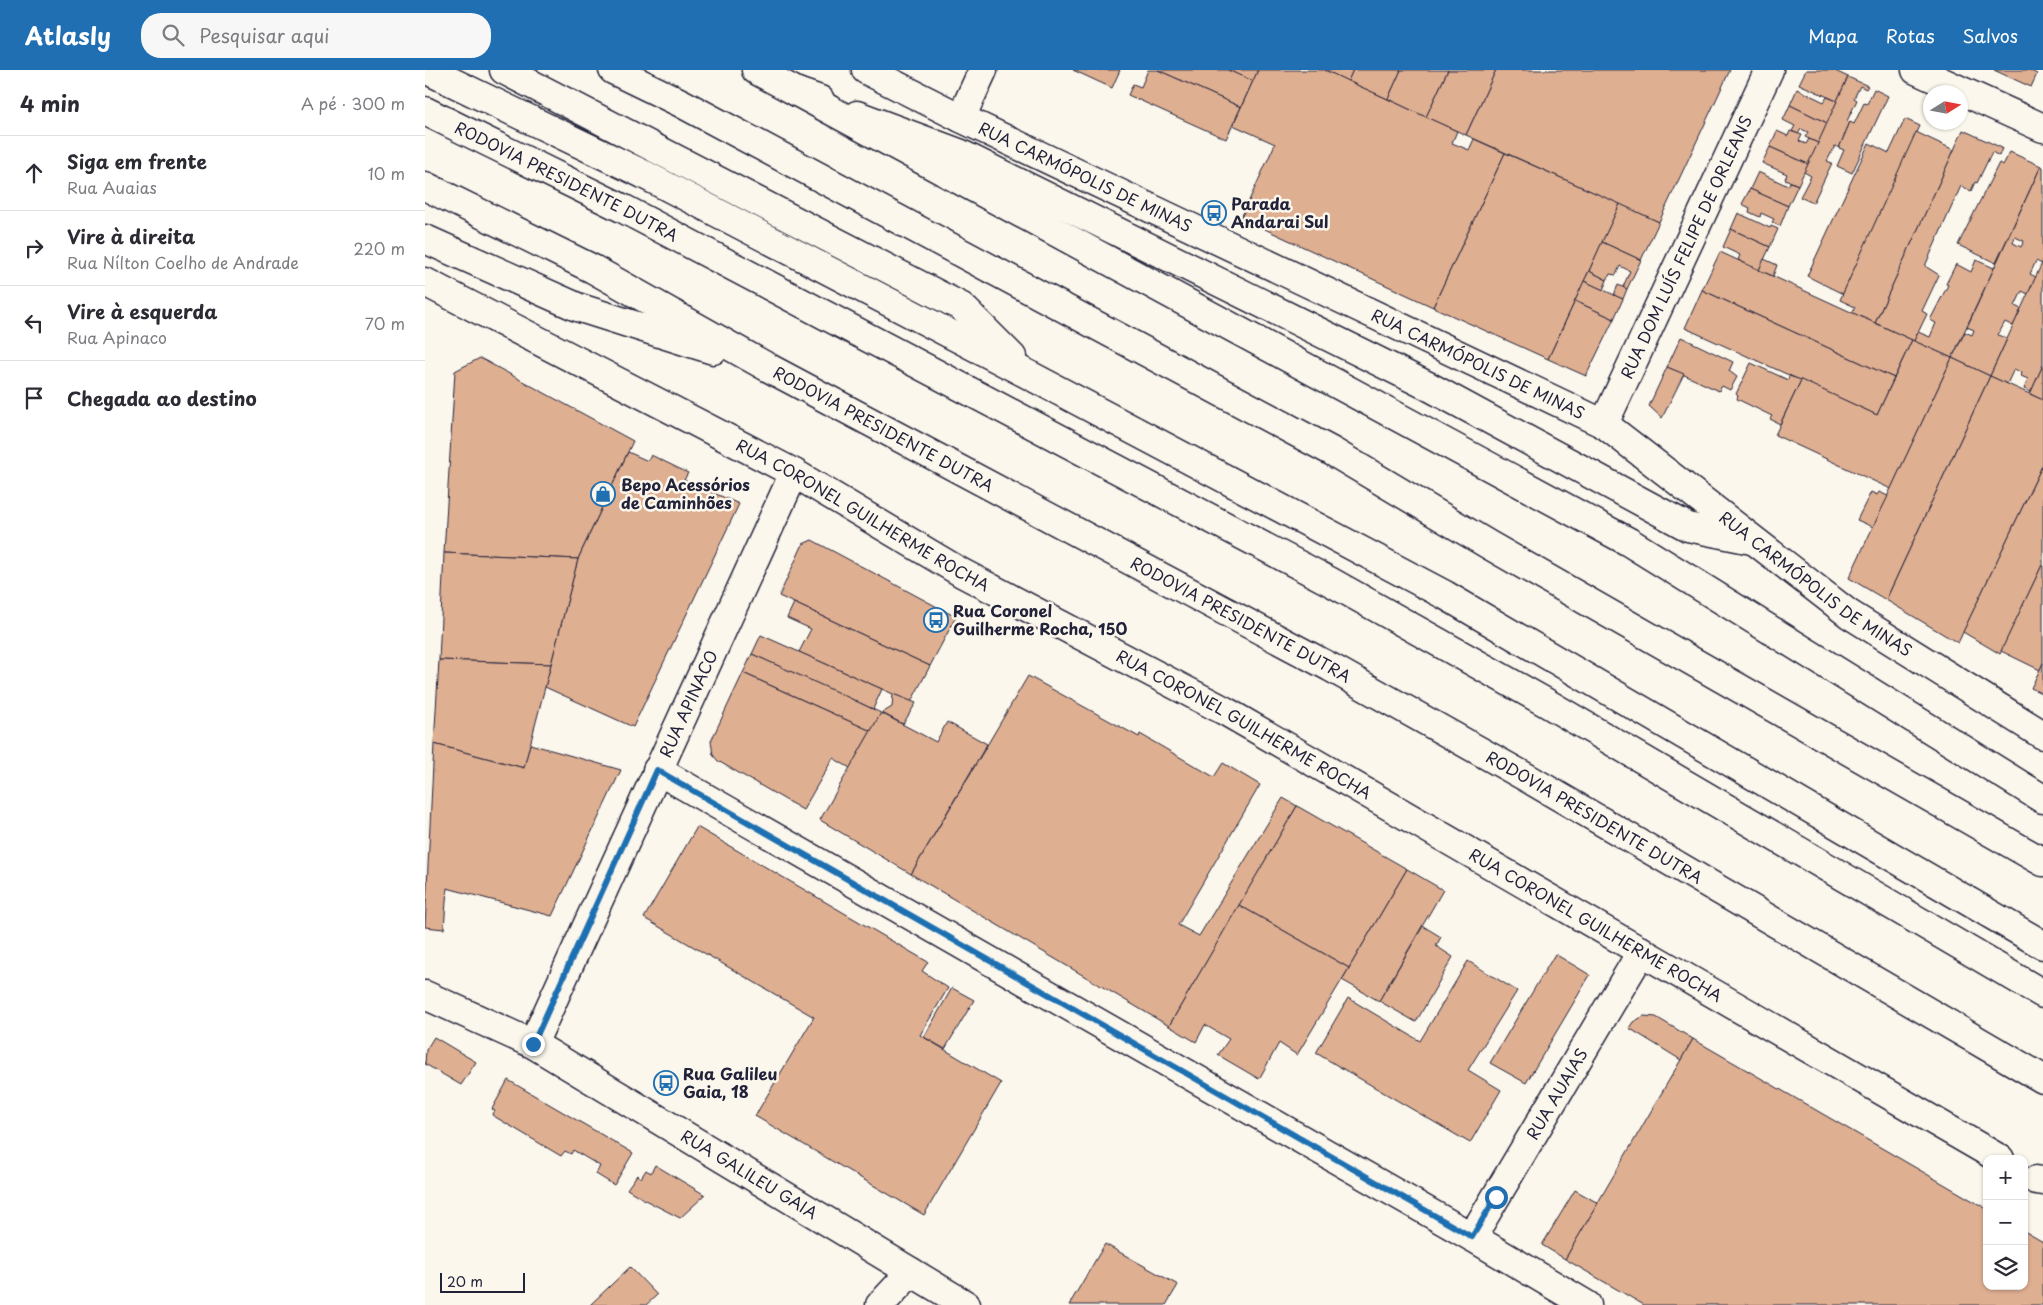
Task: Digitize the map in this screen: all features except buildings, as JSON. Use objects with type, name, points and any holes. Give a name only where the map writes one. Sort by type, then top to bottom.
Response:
[{"type":"main road","points":[[427,70],[643,174],[1445,595],[2043,945]]},
{"type":"main road","points":[[504,70],[962,307],[1031,376]]},
{"type":"main road","points":[[613,70],[689,107],[1333,452],[1489,545],[2043,862]]},
{"type":"main road","points":[[755,70],[1629,542],[2043,799]]},
{"type":"main road","name":"RUA CARMÓPOLIS DE MINAS","points":[[866,70],[961,118],[1604,424],[1849,614],[2043,735]]},
{"type":"main road","points":[[961,118],[983,70]]},
{"type":"main road","name":"RUA DOM LUÍS FELIPE DE ORLEANS","points":[[1604,424],[1769,70]]},
{"type":"main road","points":[[1916,70],[2043,128]]},
{"type":"main road","points":[[797,92],[959,153],[1427,386],[1689,527],[1752,540]]},
{"type":"main road","name":"RODOVIA PRESIDENTE DUTRA","points":[[425,112],[624,208],[1331,582],[1545,702],[2043,994]]},
{"type":"main road","name":"RODOVIA PRESIDENTE DUTRA","points":[[425,186],[593,269],[769,368],[1329,666],[1533,781],[2043,1079]]},
{"type":"main road","points":[[425,239],[577,307],[769,368]]},
{"type":"main road","name":"RUA CORONEL GUILHERME ROCHA","points":[[427,289],[794,473],[962,574],[1225,711],[1993,1155]]},
{"type":"main road","name":"RUA APINACO","points":[[533,1044],[794,473]]},
{"type":"main road","points":[[657,770],[1472,1237],[1587,1305]]},
{"type":"main road","name":"RUA AUAIAS","points":[[1472,1237],[1642,951]]},
{"type":"main road","name":"RUA GALILEU GAIA","points":[[425,995],[533,1044],[966,1305]]},
{"type":"main road","points":[[880,1305],[911,1272]]},
{"type":"place","name":"Parada Andarai Sul","points":[[1214,213]]},
{"type":"place","name":"Bepo Acessórios de Caminhões","points":[[603,494]]},
{"type":"place","name":"Rua Coronel Guilherme Rocha, 150","points":[[936,620]]},
{"type":"place","name":"Rua Galileu Gaia, 18","points":[[666,1083]]},
{"type":"route","points":[[533,1044],[657,770],[1472,1237],[1496,1197]]}]
